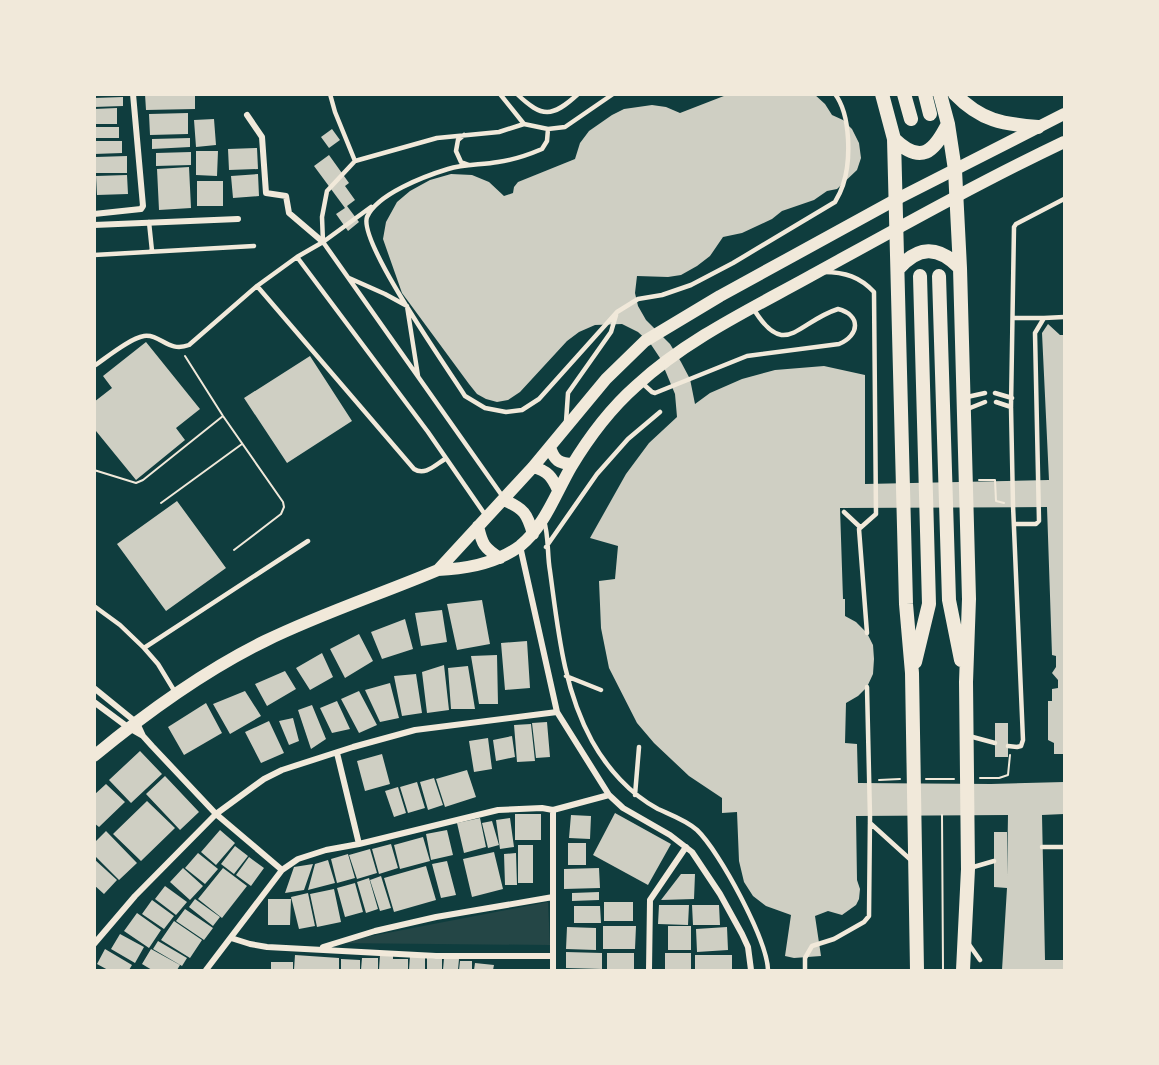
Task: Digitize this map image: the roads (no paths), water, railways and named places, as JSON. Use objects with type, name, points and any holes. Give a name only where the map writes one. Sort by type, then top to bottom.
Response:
[{"type":"highway","points":[[882,94],[894,139],[906,604],[912,673],[917,970]]},
{"type":"highway","points":[[904,94],[911,119]]},
{"type":"highway","points":[[925,94],[930,114]]},
{"type":"highway","points":[[940,94],[948,124],[958,197],[964,404],[969,599],[966,682],[968,869],[963,970]]},
{"type":"highway","points":[[955,94],[969,108],[993,121],[1038,127]]},
{"type":"highway","points":[[894,139],[912,153],[930,151],[937,144],[948,124]]},
{"type":"highway","points":[[898,269],[913,255],[922,251],[944,255],[960,268]]},
{"type":"highway","points":[[912,673],[929,604],[920,276]]},
{"type":"highway","points":[[939,276],[949,600],[966,682]]},
{"type":"main road","points":[[438,570],[504,500],[606,379],[645,340],[895,200],[1065,114]]},
{"type":"main road","points":[[94,756],[176,695],[265,641],[438,570],[462,569],[500,558],[520,546],[533,534],[573,464],[600,424],[641,381],[681,350],[896,229],[1065,142]]},
{"type":"main road","points":[[550,447],[557,462],[573,464]]},
{"type":"main road","points":[[533,467],[548,473],[558,490]]},
{"type":"main road","points":[[504,500],[523,511],[528,517],[533,534]]},
{"type":"main road","points":[[482,521],[481,541],[489,551],[500,558]]},
{"type":"street","points":[[94,213],[141,209],[144,202],[133,94]]},
{"type":"street","points":[[247,116],[262,137],[266,193],[286,196],[289,213],[323,242]]},
{"type":"street","points":[[94,225],[238,219]]},
{"type":"street","points":[[520,546],[557,712],[609,795],[641,820],[660,828],[686,847],[698,861],[734,917],[748,946],[751,970]]},
{"type":"street","points":[[94,688],[143,736],[216,814],[282,870]]},
{"type":"street","points":[[94,702],[133,726]]},
{"type":"street","points":[[94,944],[135,896],[216,814],[264,778],[282,770],[415,730],[557,712]]},
{"type":"street","points":[[337,753],[359,844]]},
{"type":"street","points":[[206,970],[282,870],[298,859],[326,850],[498,810],[542,808],[554,810],[609,795]]},
{"type":"street","points":[[553,970],[554,810]]},
{"type":"street","points":[[649,970],[650,900],[686,847]]},
{"type":"street","points":[[320,949],[335,942],[436,917],[553,897]]},
{"type":"street","points":[[231,938],[267,947],[436,956],[553,956]]},
{"type":"lane","points":[[330,94],[355,161]]},
{"type":"lane","points":[[500,94],[524,124]]},
{"type":"lane","points":[[517,94],[532,109],[552,112],[562,108],[578,94]]},
{"type":"lane","points":[[504,500],[323,242],[322,217],[327,191],[355,161],[437,138],[499,132],[524,124],[548,129],[565,127],[614,94]]},
{"type":"lane","points":[[373,206],[366,220],[370,240],[382,267],[465,396],[485,408],[506,412],[522,410],[539,399],[617,312],[638,299],[662,295],[691,285],[733,263],[835,202],[843,185],[848,146],[847,123],[841,103],[835,94]]},
{"type":"lane","points":[[94,366],[143,336],[180,348],[189,345],[257,286],[373,206],[413,182],[450,168],[499,162],[542,149],[547,141],[548,129]]},
{"type":"lane","points":[[464,135],[458,140],[456,151],[461,162],[469,165]]},
{"type":"lane","points":[[1010,747],[1021,746],[1023,740],[1011,407],[1014,226],[1063,202]]},
{"type":"lane","points":[[149,222],[152,251]]},
{"type":"lane","points":[[94,255],[254,246]]},
{"type":"lane","points":[[297,257],[428,432],[482,521]]},
{"type":"lane","points":[[819,272],[839,272],[852,276],[865,282],[874,292],[876,514],[860,527]]},
{"type":"lane","points":[[347,277],[407,306]]},
{"type":"lane","points":[[257,286],[414,469],[418,472],[425,471],[445,459]]},
{"type":"lane","points":[[407,306],[419,378]]},
{"type":"lane","points":[[641,381],[656,393],[747,356],[839,344],[849,340],[853,333],[854,320],[849,313],[838,309],[790,334],[780,335],[767,329],[753,308]]},
{"type":"lane","points":[[566,427],[568,393],[611,332],[617,312]]},
{"type":"lane","points":[[1014,318],[1065,317]]},
{"type":"lane","points":[[1014,524],[1036,524],[1039,521],[1035,333],[1044,318]]},
{"type":"lane","points":[[964,404],[985,393]]},
{"type":"lane","points":[[995,393],[1012,398]]},
{"type":"lane","points":[[964,404],[985,402]]},
{"type":"lane","points":[[996,402],[1011,407]]},
{"type":"lane","points":[[546,547],[597,474],[628,439],[660,412]]},
{"type":"lane","points":[[844,512],[860,527],[867,633]]},
{"type":"lane","points":[[543,518],[566,676],[574,703],[593,742],[616,775],[635,795],[696,829],[714,848],[762,941],[768,970]]},
{"type":"lane","points":[[144,648],[308,541]]},
{"type":"lane","points":[[94,606],[120,625],[144,648],[158,664],[176,695]]},
{"type":"lane","points":[[566,676],[601,690]]},
{"type":"lane","points":[[805,970],[805,958],[812,946],[834,939],[864,922],[869,916],[870,823],[867,687]]},
{"type":"lane","points":[[967,735],[995,743]]},
{"type":"lane","points":[[635,795],[639,747]]},
{"type":"lane","points":[[870,823],[916,865]]},
{"type":"lane","points":[[1042,847],[1065,847]]},
{"type":"lane","points":[[968,869],[994,861]]},
{"type":"lane","points":[[964,939],[980,960]]}]
